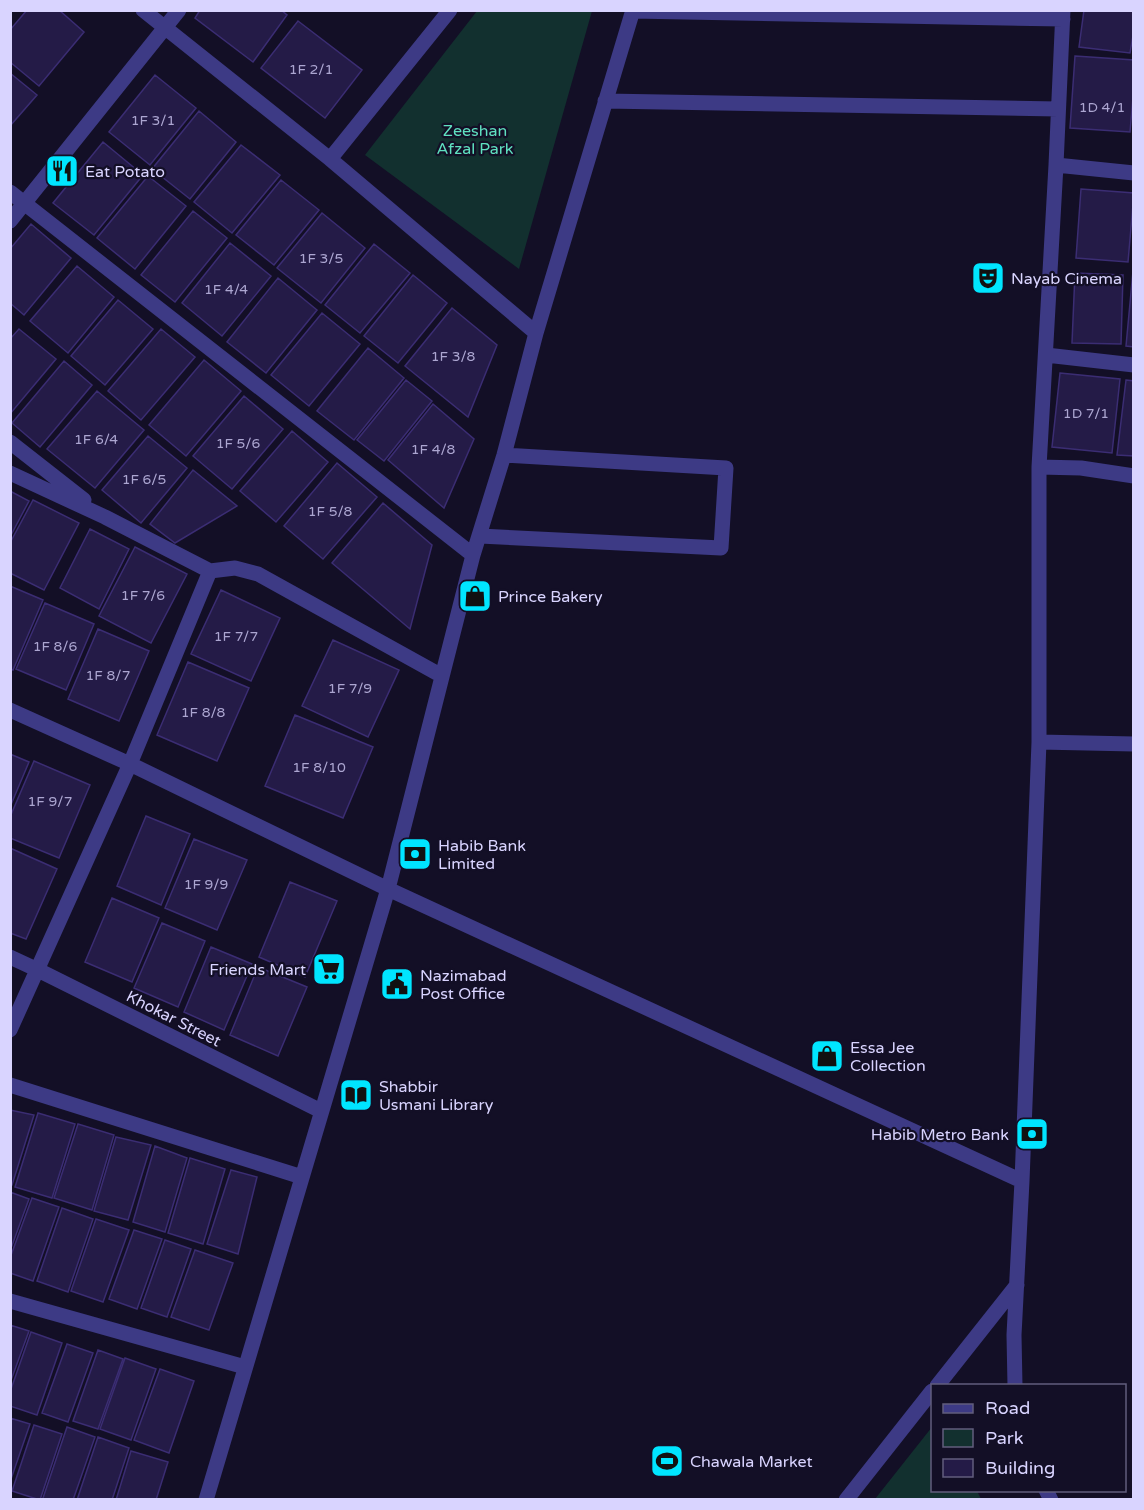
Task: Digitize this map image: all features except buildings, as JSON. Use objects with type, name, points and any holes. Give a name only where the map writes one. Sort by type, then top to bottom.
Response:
[{"type":"street","points":[[143,10],[330,159],[536,333]]},
{"type":"street","points":[[10,220],[179,10]]},
{"type":"street","points":[[330,159],[450,10]]},
{"type":"street","points":[[206,1500],[388,889],[474,555],[504,455],[536,333],[633,11],[1063,15],[1039,467],[1039,742],[1014,1335],[1015,1384]]},
{"type":"street","points":[[605,101],[1058,109]]},
{"type":"street","points":[[1056,165],[1134,173]]},
{"type":"street","points":[[10,192],[474,555]]},
{"type":"street","points":[[1046,355],[1134,364]]},
{"type":"street","points":[[10,442],[105,517]]},
{"type":"street","points":[[480,536],[721,548],[726,468],[504,455]]},
{"type":"street","points":[[1039,467],[1081,468],[1134,476]]},
{"type":"street","points":[[10,473],[105,517],[210,571],[235,568],[258,574],[442,676]]},
{"type":"street","points":[[10,1030],[130,764],[210,571]]},
{"type":"street","points":[[10,710],[130,764],[388,889],[1022,1181]]},
{"type":"street","points":[[1039,742],[1134,744]]},
{"type":"street","name":"Khokar Street","points":[[10,957],[321,1112]]},
{"type":"street","points":[[10,1085],[302,1177]]},
{"type":"street","points":[[939,1384],[1017,1285]]},
{"type":"street","points":[[10,1301],[245,1367]]},
{"type":"street","points":[[846,1500],[931,1394]]},
{"type":"green space","name":"Zeeshan Afzal Park","points":[[477,11],[592,11],[519,269],[365,155]]},
{"type":"green space","points":[[931,1428],[931,1492],[978,1492],[981,1499],[875,1499]]},
{"type":"place","name":"Eat Potato","points":[[62,171]]},
{"type":"place","name":"Nayab Cinema","points":[[988,278]]},
{"type":"place","name":"Prince Bakery","points":[[475,596]]},
{"type":"place","name":"Habib Bank Limited","points":[[415,854]]},
{"type":"place","name":"Friends Mart","points":[[329,969]]},
{"type":"place","name":"Nazimabad Post Office","points":[[397,984]]},
{"type":"place","name":"Essa Jee Collection","points":[[827,1056]]},
{"type":"place","name":"Shabbir Usmani Library","points":[[356,1095]]},
{"type":"place","name":"Habib Metro Bank","points":[[1032,1134]]},
{"type":"place","name":"Chawala Market","points":[[667,1461]]}]
